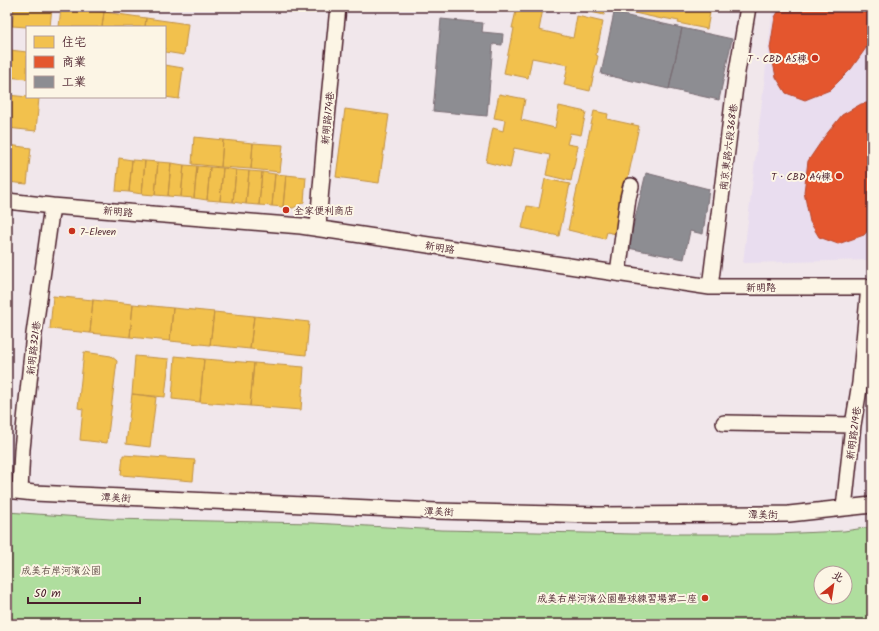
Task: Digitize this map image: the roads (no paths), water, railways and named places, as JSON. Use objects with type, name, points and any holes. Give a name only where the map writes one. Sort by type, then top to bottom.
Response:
[{"type":"street","name":"新明路174巷","points":[[318,228],[318,212],[338,7]]},
{"type":"street","name":"南京東路六段368巷","points":[[710,286],[736,78],[748,7]]},
{"type":"street","points":[[618,273],[631,186]]},
{"type":"street","name":"新明路","points":[[7,202],[318,228],[710,286],[870,287]]},
{"type":"street","name":"新明路321巷","points":[[13,491],[22,449],[34,334],[52,206]]},
{"type":"street","name":"新明路219巷","points":[[844,508],[853,425],[860,383],[870,287]]},
{"type":"street","points":[[724,423],[853,425]]},
{"type":"street","name":"潭美街","points":[[13,491],[437,511],[598,515],[789,514],[872,505]]},
{"type":"place","name":"T．CBD A5棟","points":[[815,58]]},
{"type":"place","name":"T．CBD A4棟","points":[[839,176]]},
{"type":"place","name":"全家便利商店","points":[[286,210]]},
{"type":"place","name":"7-Eleven","points":[[72,231]]},
{"type":"place","name":"成美右岸河濱公園壘球練習場第二座","points":[[705,598]]},
{"type":"park label","name":"成美右岸河濱公園","points":[[61,570]]}]
